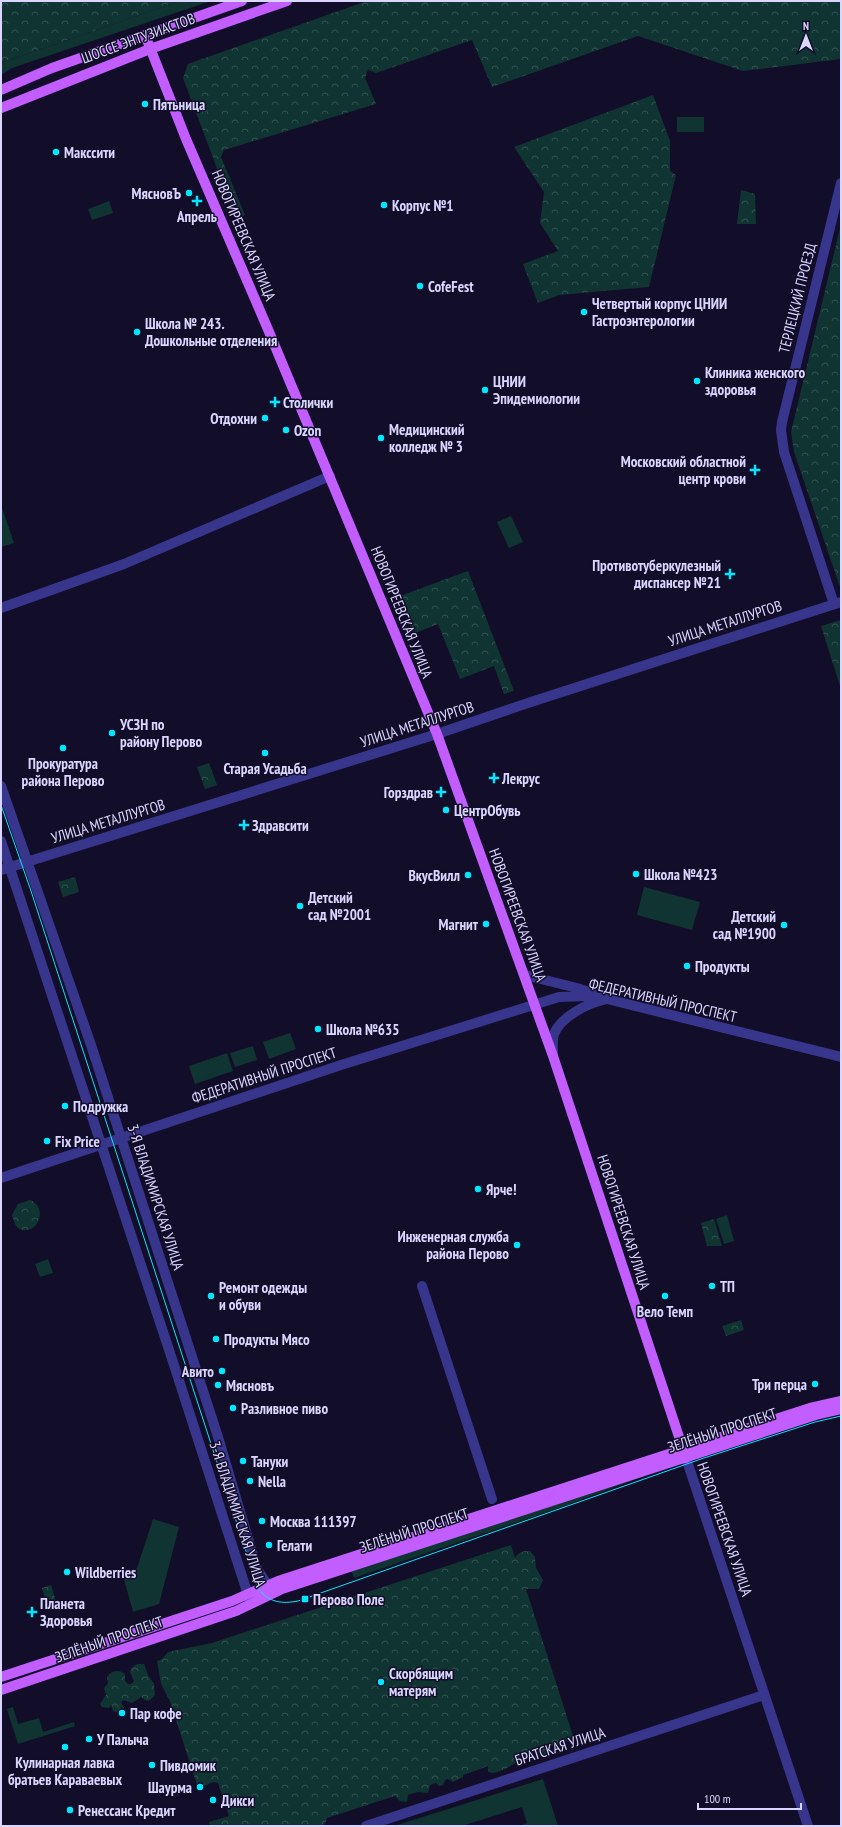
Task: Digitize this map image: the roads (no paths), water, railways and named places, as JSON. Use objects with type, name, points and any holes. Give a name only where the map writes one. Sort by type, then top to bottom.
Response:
[{"type":"main road","name":"ШОССЕ ЭНТУЗИАСТОВ","points":[[1,90],[52,68],[242,1]]},
{"type":"main road","name":"ШОССЕ ЭНТУЗИАСТОВ","points":[[1,108],[150,49],[287,1]]},
{"type":"main road","name":"НОВОГИРЕЕВСКАЯ УЛИЦА","points":[[145,35],[186,139],[330,476],[437,734],[553,1056],[684,1454]]},
{"type":"main road","name":"ЗЕЛЁНЫЙ ПРОСПЕКТ","points":[[684,1454],[810,1408],[841,1401]]},
{"type":"main road","name":"ЗЕЛЁНЫЙ ПРОСПЕКТ","points":[[1,1677],[247,1594],[270,1589],[684,1454],[819,1414],[841,1409]]},
{"type":"main road","name":"ЗЕЛЁНЫЙ ПРОСПЕКТ","points":[[1,1690],[145,1643],[236,1611],[251,1604],[270,1589]]},
{"type":"street","name":"ТЕРЛЕЦКИЙ ПРОЕЗД","points":[[838,603],[784,452],[781,430],[841,183]]},
{"type":"street","points":[[1,608],[124,564],[330,476]]},
{"type":"street","name":"УЛИЦА МЕТАЛЛУРГОВ","points":[[6,869],[437,734],[531,702],[838,603]]},
{"type":"street","name":"3-Я ВЛАДИМИРСКАЯ УЛИЦА","points":[[1,786],[81,1015],[218,1438],[258,1569],[270,1589]]},
{"type":"street","name":"3-Я ВЛАДИМИРСКАЯ УЛИЦА","points":[[1,841],[6,869],[176,1368],[251,1604]]},
{"type":"street","points":[[524,975],[577,988],[607,999]]},
{"type":"street","name":"ФЕДЕРАТИВНЫЙ ПРОСПЕКТ","points":[[1,1178],[341,1065],[559,997],[587,996],[607,999],[841,1057]]},
{"type":"street","points":[[553,1056],[552,1041],[554,1032],[573,1013],[591,1003],[607,999]]},
{"type":"street","points":[[422,1286],[492,1499]]},
{"type":"street","name":"НОВОГИРЕЕВСКАЯ УЛИЦА","points":[[684,1454],[808,1826]]},
{"type":"street","name":"БРАТСКАЯ УЛИЦА","points":[[366,1826],[764,1695]]},
{"type":"tram line","points":[[1,805],[31,891],[258,1588],[267,1597],[281,1602],[298,1601],[701,1459],[815,1422],[841,1416]]},
{"type":"place","name":"Пятьница","points":[[145,104]]},
{"type":"place","name":"Макссити","points":[[56,152]]},
{"type":"place","name":"МясновЪ","points":[[189,193]]},
{"type":"place","name":"Апрель","points":[[197,201]]},
{"type":"place","name":"Корпус №1","points":[[384,205]]},
{"type":"place","name":"CofeFest","points":[[420,286]]},
{"type":"place","name":"Четвертый корпус ЦНИИ Гастроэнтерологии","points":[[584,312]]},
{"type":"place","name":"Школа № 243. Дошкольные отделения","points":[[137,332]]},
{"type":"place","name":"Клиника женского здоровья","points":[[697,381]]},
{"type":"place","name":"ЦНИИ Эпидемиологии","points":[[485,390]]},
{"type":"place","name":"Столички","points":[[275,402]]},
{"type":"place","name":"Отдохни","points":[[265,418]]},
{"type":"place","name":"Ozon","points":[[286,430]]},
{"type":"place","name":"Медицинский колледж № 3","points":[[381,438]]},
{"type":"place","name":"Московский областной центр крови","points":[[755,470]]},
{"type":"place","name":"Противотуберкулезный диспансер №21","points":[[730,574]]},
{"type":"place","name":"УСЗН по району Перово","points":[[112,733]]},
{"type":"place","name":"Прокуратура района Перово","points":[[63,748]]},
{"type":"place","name":"Старая Усадьба","points":[[265,753]]},
{"type":"place","name":"Лекрус","points":[[494,778]]},
{"type":"place","name":"Горздрав","points":[[441,792]]},
{"type":"place","name":"ЦентрОбувь","points":[[446,810]]},
{"type":"place","name":"Здравсити","points":[[244,825]]},
{"type":"place","name":"Школа №423","points":[[636,874]]},
{"type":"place","name":"ВкусВилл","points":[[468,875]]},
{"type":"place","name":"Детский сад №2001","points":[[300,906]]},
{"type":"place","name":"Магнит","points":[[486,924]]},
{"type":"place","name":"Детский сад №1900","points":[[784,925]]},
{"type":"place","name":"Продукты","points":[[687,966]]},
{"type":"place","name":"Школа №635","points":[[318,1029]]},
{"type":"place","name":"Подружка","points":[[65,1106]]},
{"type":"place","name":"Fix Price","points":[[47,1141]]},
{"type":"place","name":"Ярче!","points":[[478,1189]]},
{"type":"place","name":"Инженерная служба района Перово","points":[[517,1245]]},
{"type":"place","name":"ТП","points":[[712,1286]]},
{"type":"place","name":"Ремонт одежды и обуви","points":[[211,1296]]},
{"type":"place","name":"Вело Темп","points":[[665,1296]]},
{"type":"place","name":"Продукты Мясо","points":[[216,1339]]},
{"type":"place","name":"Авито","points":[[222,1371]]},
{"type":"place","name":"Три перца","points":[[815,1384]]},
{"type":"place","name":"Мясновъ","points":[[218,1385]]},
{"type":"place","name":"Разливное пиво","points":[[233,1408]]},
{"type":"place","name":"Тануки","points":[[243,1461]]},
{"type":"place","name":"Nella","points":[[250,1481]]},
{"type":"place","name":"Москва 111397","points":[[262,1521]]},
{"type":"place","name":"Гелати","points":[[269,1545]]},
{"type":"place","name":"Wildberries","points":[[67,1572]]},
{"type":"place","name":"Перово Поле","points":[[305,1599]]},
{"type":"place","name":"Планета Здоровья","points":[[32,1612]]},
{"type":"place","name":"Скорбящим матерям","points":[[381,1682]]},
{"type":"place","name":"Пар кофе","points":[[122,1713]]},
{"type":"place","name":"У Палыча","points":[[89,1739]]},
{"type":"place","name":"Кулинарная лавка братьев Караваевых","points":[[65,1747]]},
{"type":"place","name":"Пивдомик","points":[[152,1765]]},
{"type":"place","name":"Шаурма","points":[[200,1787]]},
{"type":"place","name":"Дикси","points":[[213,1800]]},
{"type":"place","name":"Ренессанс Кредит","points":[[70,1810]]}]
